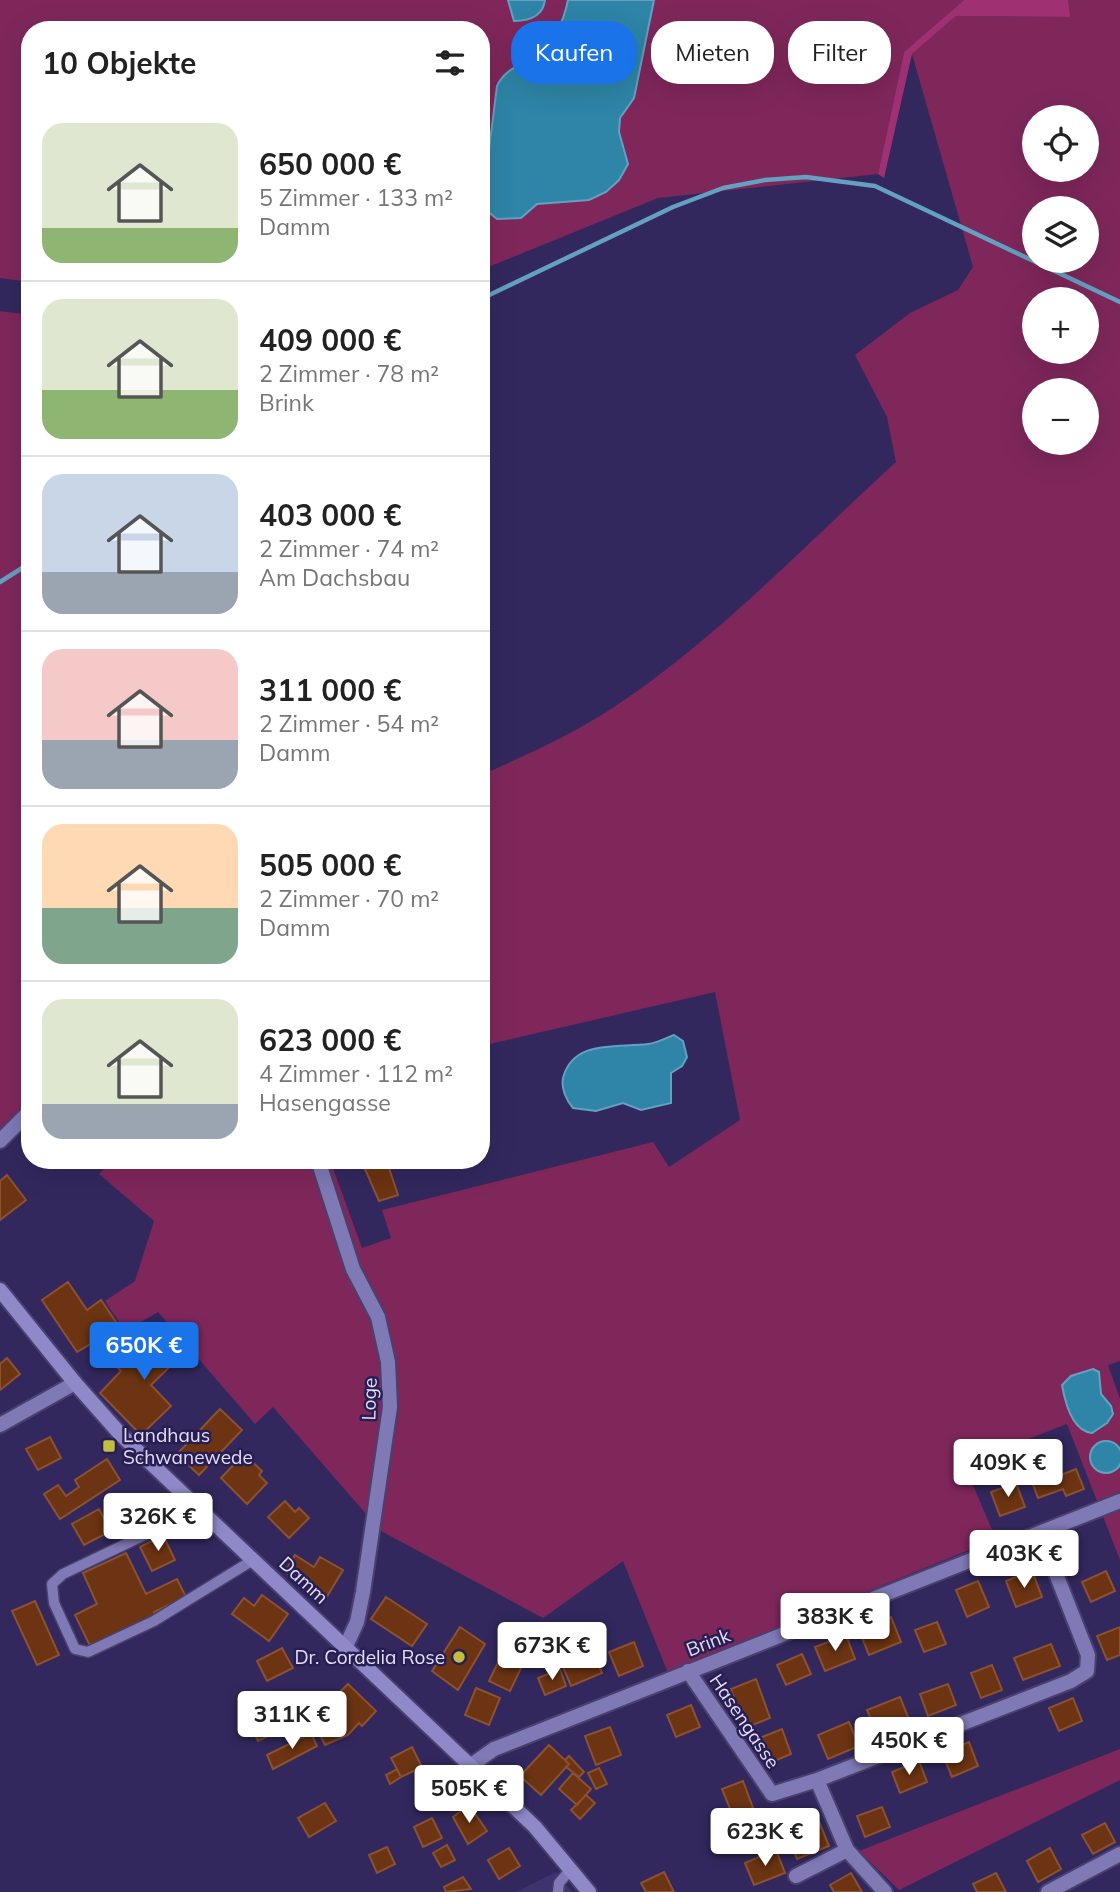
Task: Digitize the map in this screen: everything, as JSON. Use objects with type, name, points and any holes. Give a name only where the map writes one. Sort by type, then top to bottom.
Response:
[{"type":"main road","name":"Damm","points":[[0,1290],[75,1383],[130,1443],[535,1828],[589,1892]]},
{"type":"street","points":[[0,1141],[21,1120]]},
{"type":"street","name":"Loge","points":[[321,1169],[354,1269],[378,1317],[388,1362],[390,1407],[365,1579],[358,1622],[346,1646]]},
{"type":"street","points":[[0,1425],[75,1383]]},
{"type":"street","name":"Brink","points":[[470,1766],[494,1749],[1120,1501]]},
{"type":"street","points":[[885,1892],[847,1850],[817,1780],[1071,1681],[1087,1671],[1088,1655],[1040,1533]]},
{"type":"street","name":"Hasengasse","points":[[688,1671],[772,1794],[817,1780]]},
{"type":"street","points":[[796,1876],[847,1850]]},
{"type":"street","points":[[1048,1892],[1120,1854]]},
{"type":"lane","points":[[199,1509],[64,1574],[52,1584],[54,1604],[75,1648],[88,1652],[155,1621],[253,1560]]},
{"type":"lane","points":[[558,1892],[559,1883],[571,1869]]},
{"type":"shaded area","points":[[0,0],[964,0],[904,52],[878,174],[658,198],[490,266],[490,21],[21,21],[21,281],[0,278]]},
{"type":"shaded area","points":[[964,0],[1068,0],[1070,17],[956,16],[912,54],[884,178],[878,174],[904,52]]},
{"type":"shaded area","points":[[1068,0],[1120,0],[1120,1361],[1108,1365],[1120,1399],[1120,1560],[1067,1424],[964,1464],[996,1539],[668,1673],[623,1561],[543,1618],[381,1531],[273,1407],[255,1424],[158,1312],[125,1331],[105,1301],[135,1281],[154,1221],[99,1174],[104,1169],[333,1169],[362,1248],[391,1238],[382,1210],[653,1142],[669,1167],[740,1120],[715,992],[490,1044],[490,771],[532,752],[614,707],[689,652],[760,590],[896,462],[887,417],[855,355],[910,313],[958,290],[973,267],[912,54],[956,16],[1069,17]]},
{"type":"shaded area","points":[[0,311],[21,314],[21,1110],[0,1133]]},
{"type":"shaded area","points":[[1120,1749],[1120,1780],[899,1890],[859,1851]]},
{"type":"shaded area","points":[[556,1872],[572,1892],[516,1892]]},
{"type":"water","points":[[508,0],[545,0],[539,14],[514,21]]},
{"type":"water","points":[[568,0],[654,0],[637,83],[637,21],[562,21]]},
{"type":"water","points":[[510,71],[511,84],[637,84],[634,98],[620,118],[619,132],[628,164],[619,180],[606,192],[589,200],[537,204],[521,218],[497,219],[490,213],[490,142],[497,86]]},
{"type":"water","points":[[674,1035],[683,1041],[687,1057],[682,1066],[671,1073],[671,1103],[641,1110],[623,1103],[596,1111],[573,1108],[568,1101],[563,1090],[563,1078],[576,1057],[598,1048],[651,1043]]},
{"type":"water","points":[[1093,1369],[1099,1372],[1101,1394],[1111,1406],[1113,1414],[1107,1423],[1092,1433],[1079,1427],[1075,1421],[1062,1385],[1071,1376]]},
{"type":"water","points":[[1106,1441],[1118,1445],[1121,1463],[1118,1469],[1106,1473],[1094,1469],[1090,1457],[1094,1445]]},
{"type":"building","points":[[365,1169],[389,1169],[398,1195],[379,1201]]},
{"type":"building","points":[[7,1175],[26,1200],[0,1220],[0,1181]]},
{"type":"building","points":[[68,1282],[87,1310],[101,1300],[122,1331],[97,1348],[94,1342],[77,1352],[42,1300]]},
{"type":"building","points":[[150,1324],[159,1337],[126,1360],[117,1347]]},
{"type":"building","points":[[169,1330],[188,1349],[151,1385],[171,1406],[141,1435],[100,1393],[121,1371],[117,1367]]},
{"type":"building","points":[[7,1358],[20,1374],[0,1390],[0,1364]]},
{"type":"building","points":[[220,1409],[242,1430],[199,1475],[177,1454]]},
{"type":"building","points":[[50,1437],[61,1458],[38,1470],[26,1449]]},
{"type":"building","points":[[244,1454],[262,1471],[259,1475],[267,1483],[247,1504],[221,1478]]},
{"type":"building","points":[[107,1459],[120,1480],[60,1519],[44,1494],[58,1485],[66,1496],[79,1487],[75,1480]]},
{"type":"building","points":[[1057,1463],[1061,1475],[1076,1469],[1084,1489],[1066,1496],[1063,1489],[1038,1498],[1029,1474]]},
{"type":"building","points":[[1016,1483],[1025,1507],[1000,1516],[991,1492]]},
{"type":"building","points":[[285,1501],[295,1512],[299,1508],[309,1518],[289,1538],[268,1517]]},
{"type":"building","points":[[99,1509],[111,1531],[84,1545],[72,1524]]},
{"type":"building","points":[[163,1535],[175,1560],[152,1571],[140,1547]]},
{"type":"building","points":[[126,1553],[146,1594],[177,1579],[186,1597],[154,1612],[156,1617],[91,1648],[75,1615],[97,1604],[83,1573]]},
{"type":"building","points":[[295,1555],[314,1567],[320,1557],[343,1570],[326,1598],[285,1572]]},
{"type":"building","points":[[1106,1571],[1115,1591],[1091,1602],[1082,1582]]},
{"type":"building","points":[[1026,1573],[1028,1579],[1034,1576],[1042,1597],[1016,1607],[1006,1581]]},
{"type":"building","points":[[978,1581],[989,1607],[967,1617],[956,1590]]},
{"type":"building","points":[[262,1595],[288,1614],[269,1641],[232,1614],[244,1598],[254,1606]]},
{"type":"building","points":[[386,1597],[427,1624],[412,1646],[371,1619]]},
{"type":"building","points":[[35,1601],[59,1655],[37,1665],[12,1611]]},
{"type":"building","points":[[891,1617],[901,1642],[869,1655],[859,1630]]},
{"type":"building","points":[[937,1622],[946,1644],[924,1652],[915,1630]]},
{"type":"building","name":"Dr. Cordelia Rose","points":[[460,1627],[485,1644],[458,1690],[432,1671]]},
{"type":"building","points":[[1120,1627],[1120,1655],[1107,1660],[1097,1636]]},
{"type":"building","points":[[846,1635],[855,1659],[825,1671],[815,1647]]},
{"type":"building","points":[[634,1642],[643,1666],[619,1676],[609,1652]]},
{"type":"building","points":[[1051,1644],[1060,1666],[1023,1680],[1014,1658]]},
{"type":"building","points":[[591,1647],[602,1673],[571,1686],[560,1660]]},
{"type":"building","points":[[282,1648],[293,1668],[267,1681],[257,1661]]},
{"type":"building","points":[[802,1654],[811,1674],[786,1685],[777,1665]]},
{"type":"building","points":[[501,1656],[522,1666],[510,1691],[489,1681]]},
{"type":"building","points":[[992,1665],[1002,1690],[981,1698],[971,1673]]},
{"type":"building","points":[[560,1669],[566,1686],[545,1695],[538,1678]]},
{"type":"building","points":[[756,1679],[770,1718],[745,1728],[731,1689]]},
{"type":"building","points":[[348,1684],[376,1711],[362,1726],[359,1723],[348,1735],[325,1745],[317,1729],[337,1719],[339,1722],[345,1715],[331,1701]]},
{"type":"building","points":[[948,1684],[956,1705],[928,1716],[920,1694]]},
{"type":"building","points":[[476,1688],[500,1698],[489,1725],[465,1715]]},
{"type":"building","points":[[900,1697],[910,1722],[877,1734],[867,1710]]},
{"type":"building","points":[[1073,1698],[1082,1721],[1059,1731],[1049,1708]]},
{"type":"building","points":[[280,1700],[292,1725],[258,1741],[246,1716]]},
{"type":"building","points":[[691,1705],[700,1727],[676,1737],[667,1715]]},
{"type":"building","points":[[849,1722],[859,1746],[828,1759],[818,1735]]},
{"type":"building","points":[[610,1727],[621,1755],[596,1765],[585,1736]]},
{"type":"building","points":[[782,1729],[791,1754],[770,1763],[760,1738]]},
{"type":"building","points":[[311,1733],[317,1746],[273,1769],[267,1755]]},
{"type":"building","points":[[969,1742],[978,1766],[952,1777],[942,1753]]},
{"type":"building","points":[[549,1745],[569,1764],[541,1795],[520,1776]]},
{"type":"building","points":[[412,1747],[422,1767],[401,1777],[391,1758]]},
{"type":"building","points":[[569,1756],[584,1772],[579,1777],[566,1767],[569,1764],[565,1760]]},
{"type":"building","points":[[919,1761],[927,1782],[900,1793],[892,1772]]},
{"type":"building","points":[[599,1768],[607,1784],[596,1789],[588,1773]]},
{"type":"building","points":[[397,1769],[401,1777],[390,1784],[386,1775]]},
{"type":"building","points":[[573,1773],[591,1789],[577,1805],[559,1789]]},
{"type":"building","points":[[743,1781],[753,1808],[733,1816],[722,1789]]},
{"type":"building","points":[[586,1795],[595,1803],[580,1819],[571,1810]]},
{"type":"building","points":[[325,1803],[336,1821],[309,1837],[298,1818]]},
{"type":"building","points":[[469,1805],[487,1831],[468,1844],[453,1817]]},
{"type":"building","points":[[882,1807],[890,1827],[865,1837],[857,1816]]},
{"type":"building","points":[[432,1818],[442,1838],[423,1847],[414,1827]]},
{"type":"building","points":[[818,1819],[829,1846],[797,1859],[786,1832]]},
{"type":"building","points":[[1105,1823],[1115,1842],[1093,1854],[1082,1835]]},
{"type":"building","points":[[447,1845],[455,1860],[441,1867],[433,1853]]},
{"type":"building","points":[[387,1847],[395,1864],[377,1873],[369,1855]]},
{"type":"building","points":[[509,1848],[520,1866],[499,1879],[488,1860]]},
{"type":"building","points":[[1050,1848],[1061,1869],[1038,1882],[1027,1861]]},
{"type":"building","points":[[776,1850],[785,1873],[754,1885],[745,1863]]},
{"type":"building","points":[[664,1872],[674,1892],[646,1892],[641,1883]]},
{"type":"building","points":[[851,1873],[862,1892],[834,1892],[830,1885]]},
{"type":"building","points":[[996,1873],[1006,1892],[977,1892],[973,1884]]},
{"type":"building","points":[[463,1877],[471,1889],[446,1892],[444,1887]]},
{"type":"waterway","points":[[490,295],[673,207],[723,188],[765,180],[806,177],[875,186],[1120,302]]},
{"type":"waterway","points":[[0,582],[21,569]]},
{"type":"place","name":"Landhaus Schwanewede","points":[[109,1446]]},
{"type":"place","name":"Dr. Cordelia Rose","points":[[459,1657]]}]
